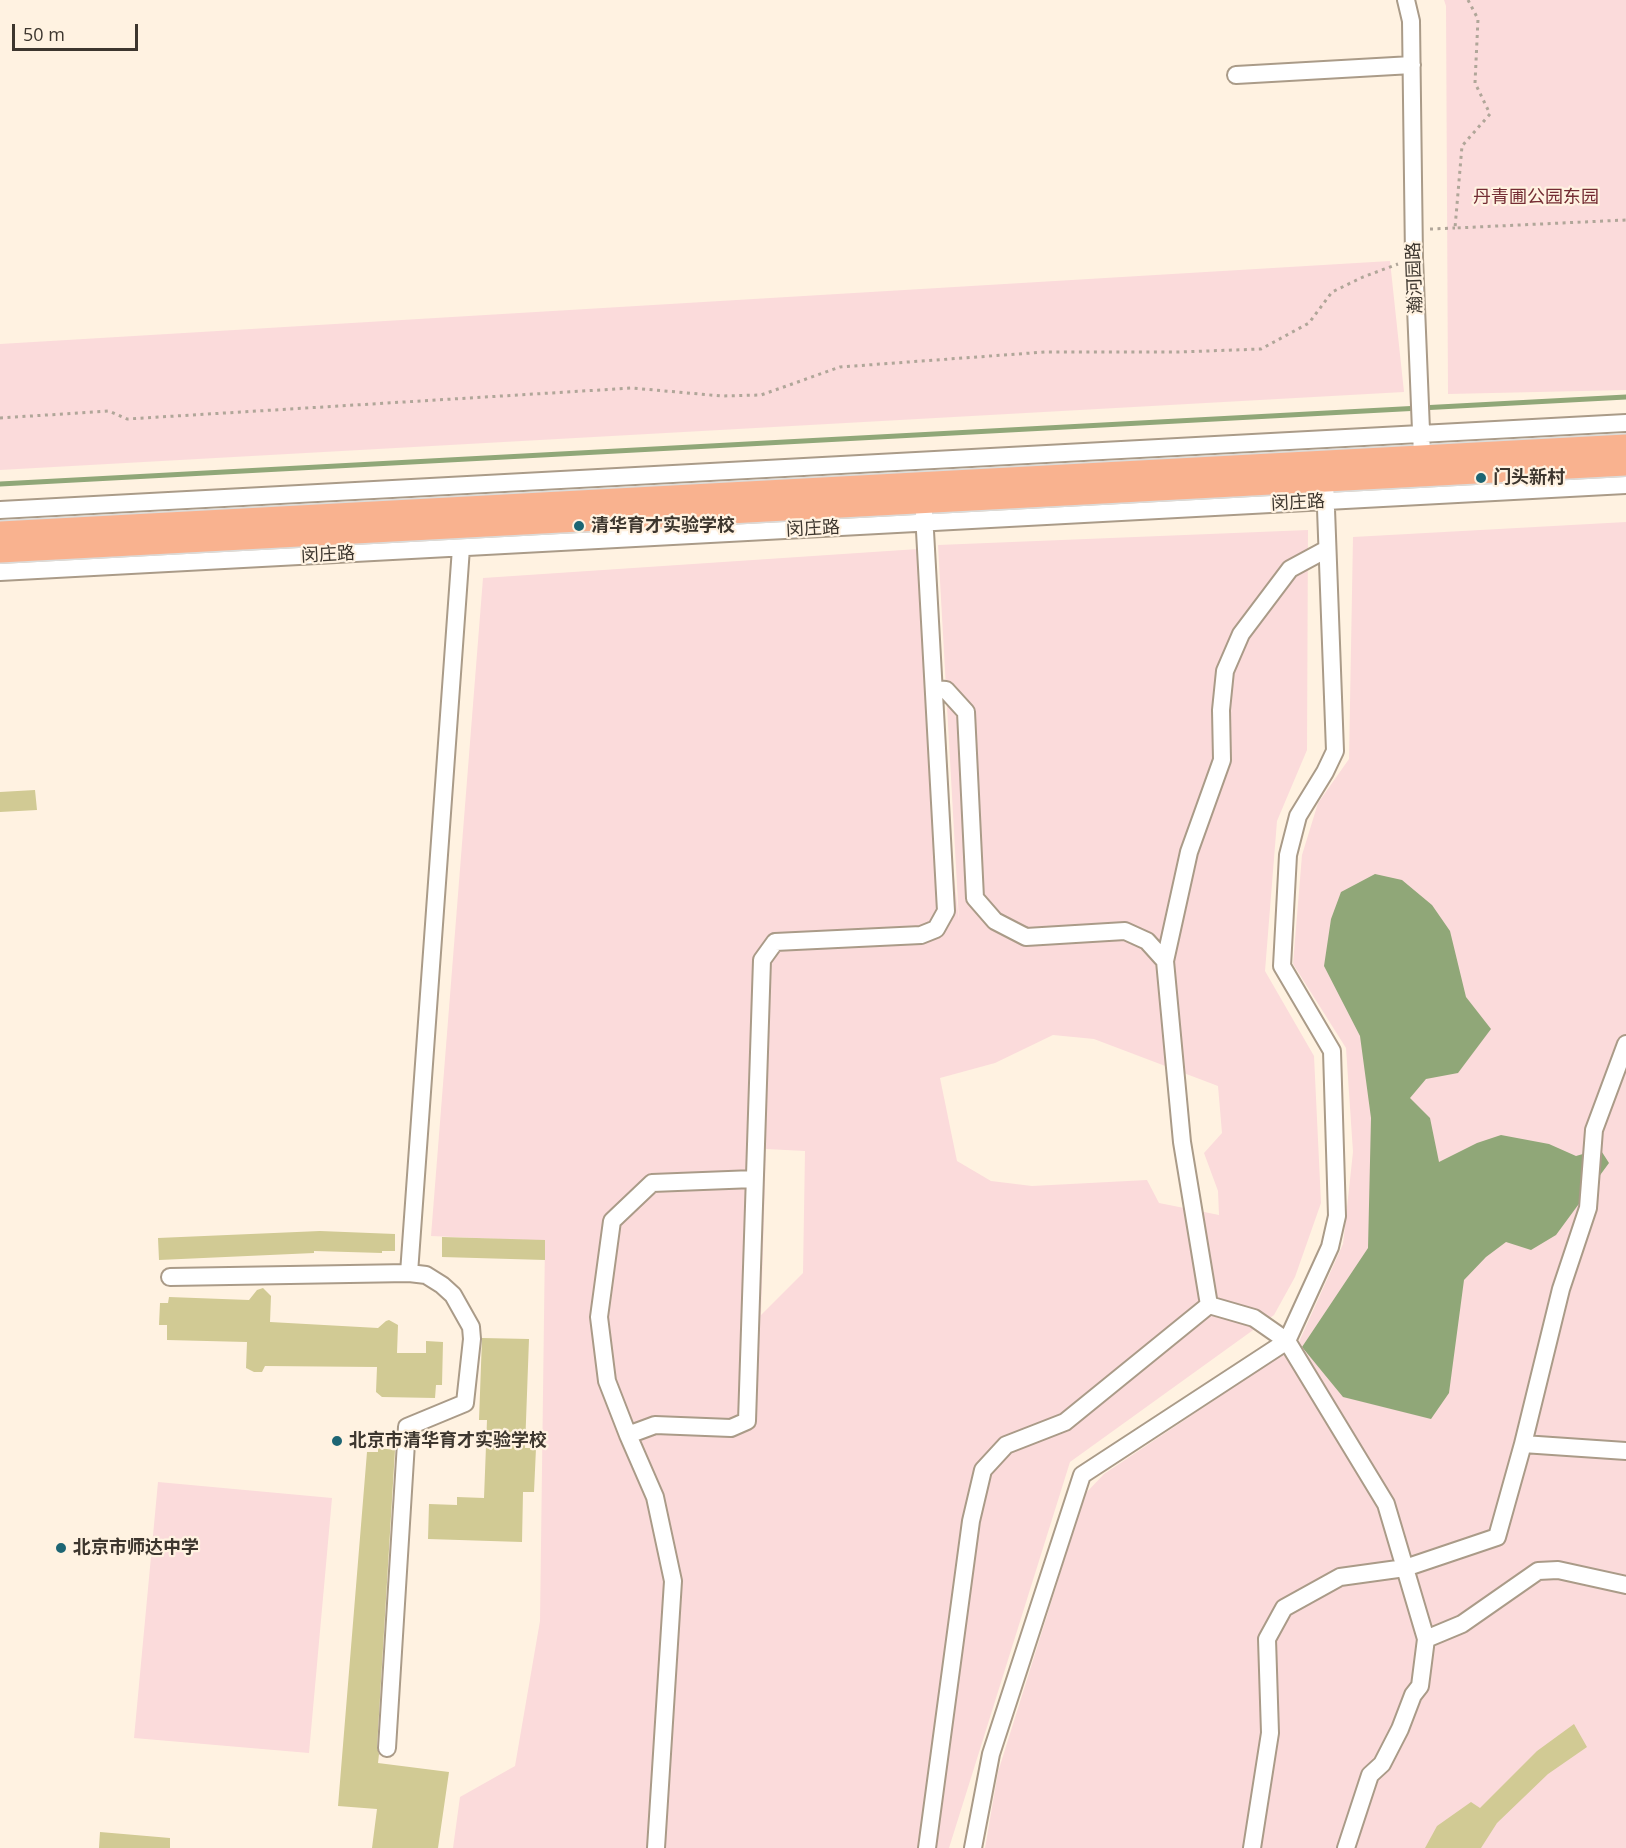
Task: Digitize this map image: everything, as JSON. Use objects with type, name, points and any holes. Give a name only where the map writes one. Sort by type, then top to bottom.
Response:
[{"type":"main road","points":[[0,532],[1422,445],[1626,446]]},
{"type":"main road","name":"闵庄路","points":[[0,552],[924,513],[1325,491],[1626,465]]},
{"type":"street","name":"瀚河园路","points":[[1406,0],[1411,21],[1413,230],[1422,445]]},
{"type":"street","points":[[1236,75],[1412,65]]},
{"type":"street","points":[[0,510],[1422,445],[1626,423]]},
{"type":"street","points":[[973,1848],[991,1754],[1082,1475],[1287,1341],[1330,1247],[1337,1216],[1332,1051],[1282,966],[1288,855],[1298,816],[1335,751],[1325,491],[1422,445]]},
{"type":"street","name":"闵庄路","points":[[1325,491],[1626,485]]},
{"type":"street","points":[[628,1436],[655,1425],[731,1428],[747,1420],[762,960],[775,942],[921,935],[936,929],[946,911],[924,513]]},
{"type":"street","name":"闵庄路","points":[[0,572],[461,548],[924,513]]},
{"type":"street","points":[[409,1273],[461,548]]},
{"type":"street","points":[[1209,1305],[1182,1142],[1165,961],[1189,852],[1222,760],[1221,710],[1226,671],[1241,634],[1290,568],[1327,549]]},
{"type":"street","points":[[934,689],[946,690],[966,712],[975,898],[995,921],[1026,937],[1125,931],[1147,941],[1165,961]]},
{"type":"street","points":[[1252,1848],[1270,1733],[1267,1638],[1284,1608],[1340,1577],[1405,1568],[1497,1537],[1523,1444],[1561,1289],[1588,1208],[1594,1130],[1626,1044]]},
{"type":"street","points":[[656,1848],[673,1581],[656,1497],[628,1436],[607,1381],[599,1317],[612,1221],[652,1183],[754,1179]]},
{"type":"street","points":[[170,1277],[409,1273],[426,1275],[453,1295],[471,1327],[472,1339],[465,1404],[407,1427],[387,1748]]},
{"type":"street","points":[[1209,1305],[1254,1318],[1287,1341],[1386,1504],[1426,1639],[1420,1686],[1413,1695],[1400,1729],[1382,1764],[1370,1775],[1346,1848]]},
{"type":"street","points":[[927,1848],[971,1521],[984,1470],[1006,1445],[1065,1422],[1209,1305]]},
{"type":"street","points":[[1523,1444],[1626,1451]]},
{"type":"street","points":[[1426,1639],[1461,1624],[1538,1571],[1558,1570],[1626,1585]]},
{"type":"path","points":[[1455,228],[1462,146],[1490,114],[1475,83],[1478,19],[1468,0]]},
{"type":"path","points":[[1413,230],[1626,220]]},
{"type":"path","points":[[0,418],[109,411],[127,419],[632,388],[722,396],[761,395],[840,367],[1045,352],[1179,352],[1261,349],[1309,323],[1332,292],[1363,277],[1414,258]]},
{"type":"green space","name":"丹青圃公园东园","points":[[1444,0],[1626,0],[1626,390],[1448,394],[1446,6]]},
{"type":"green space","points":[[1390,261],[1404,392],[0,470],[0,344]]},
{"type":"green space","points":[[1626,522],[1626,1848],[985,1848],[998,1772],[1085,1494],[1104,1474],[1298,1344],[1343,1244],[1353,1152],[1346,1048],[1293,964],[1302,855],[1318,803],[1349,759],[1353,537]]},
{"type":"green space","points":[[1308,530],[1307,750],[1277,821],[1265,971],[1314,1056],[1321,1203],[1295,1277],[1274,1315],[1070,1462],[949,1848],[453,1848],[460,1797],[515,1766],[540,1621],[545,1241],[431,1236],[483,578],[918,549],[959,921],[938,545]],"holes":[[[1053,1035],[1094,1039],[1218,1086],[1222,1133],[1204,1153],[1218,1191],[1219,1215],[1159,1203],[1147,1180],[1032,1186],[991,1181],[957,1161],[940,1078],[995,1063]],[[766,1149],[805,1151],[803,1273],[761,1315]]]},
{"type":"green space","points":[[158,1482],[332,1498],[309,1753],[134,1738]]},
{"type":"shaded area","points":[[1375,874],[1402,880],[1432,905],[1450,931],[1466,997],[1491,1029],[1458,1073],[1426,1079],[1410,1098],[1430,1118],[1439,1162],[1477,1143],[1501,1135],[1549,1144],[1576,1156],[1600,1149],[1609,1163],[1556,1235],[1531,1250],[1506,1242],[1486,1257],[1464,1280],[1449,1393],[1431,1419],[1343,1397],[1302,1347],[1368,1248],[1371,1118],[1360,1036],[1324,966],[1331,919],[1341,892]]},
{"type":"building","points":[[35,790],[37,810],[0,812],[0,792]]},
{"type":"building","points":[[320,1231],[395,1234],[395,1251],[382,1251],[382,1253],[314,1251],[314,1253],[159,1260],[158,1238]]},
{"type":"building","points":[[442,1237],[545,1240],[545,1260],[442,1257]]},
{"type":"building","points":[[263,1288],[271,1296],[270,1322],[378,1328],[389,1320],[398,1325],[397,1353],[426,1353],[426,1341],[443,1342],[442,1385],[436,1385],[435,1398],[382,1397],[376,1392],[377,1367],[265,1366],[262,1372],[254,1372],[246,1368],[247,1342],[167,1340],[167,1325],[159,1325],[160,1303],[168,1303],[169,1297],[249,1300],[257,1290]]},
{"type":"building","points":[[482,1338],[529,1339],[525,1448],[536,1448],[534,1492],[523,1492],[522,1542],[428,1539],[429,1504],[457,1505],[457,1497],[484,1498],[487,1420],[479,1420]]},
{"type":"building","points":[[378,1448],[395,1450],[377,1747],[378,1763],[449,1772],[438,1848],[372,1848],[377,1809],[338,1806],[367,1452],[378,1452]]},
{"type":"building","points":[[1574,1724],[1587,1747],[1548,1774],[1497,1823],[1481,1848],[1425,1848],[1437,1826],[1471,1802],[1480,1808],[1537,1751]]},
{"type":"building","points":[[100,1832],[170,1838],[170,1848],[99,1848]]},
{"type":"waterway","points":[[0,484],[1626,397]]},
{"type":"place","name":"门头新村","points":[[1481,478]]},
{"type":"place","name":"清华育才实验学校","points":[[579,526]]},
{"type":"place","name":"北京市清华育才实验学校","points":[[337,1441]]},
{"type":"place","name":"北京市师达中学","points":[[61,1548]]}]
